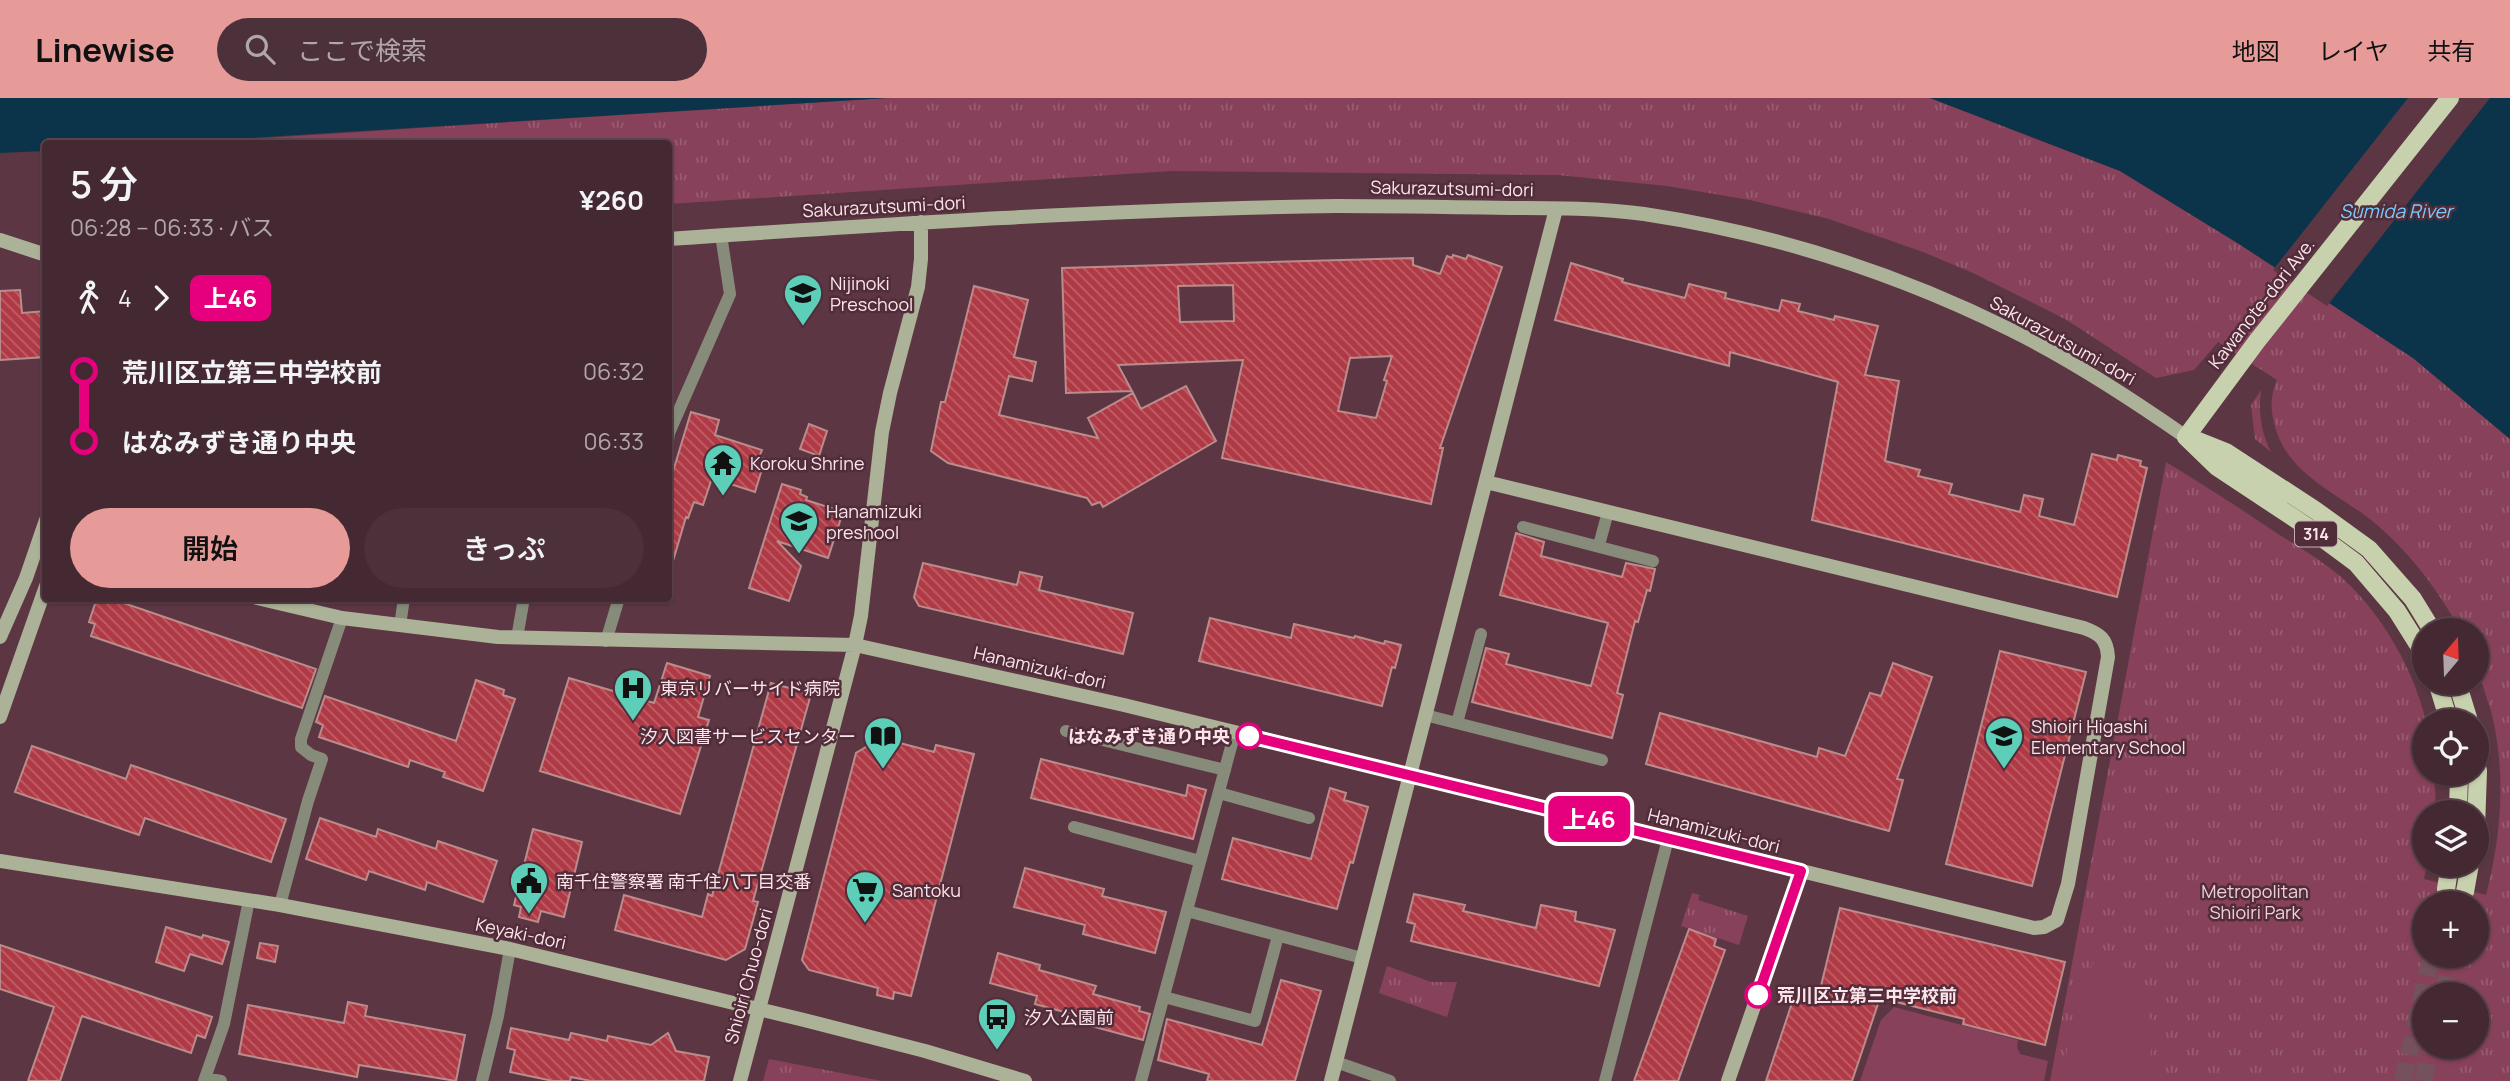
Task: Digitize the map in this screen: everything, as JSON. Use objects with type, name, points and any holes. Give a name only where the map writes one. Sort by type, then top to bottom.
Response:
[{"type":"main road","name":"Kawanote-dori Ave.","points":[[2186,437],[2257,341],[2450,98]]},
{"type":"main road","name":"314","points":[[2186,437],[2226,452],[2369,549],[2413,599],[2425,618]]},
{"type":"main road","name":"314","points":[[2186,437],[2217,467],[2356,564],[2397,611],[2412,635]]},
{"type":"main road","points":[[2446,889],[2448,877]]},
{"type":"street","name":"Sakurazutsumi-dori","points":[[672,239],[1195,208],[1389,206],[1605,210],[1696,224],[1819,254],[1872,271],[2021,335],[2087,372],[2186,437]]},
{"type":"street","points":[[1331,1081],[1556,208]]},
{"type":"street","name":"Shioiri Chuo-dori","points":[[740,1081],[855,645],[882,432],[918,287],[921,222]]},
{"type":"street","points":[[0,240],[42,253]]},
{"type":"street","points":[[1486,482],[1608,513]]},
{"type":"street","name":"Hanamizuki-dori","points":[[274,602],[342,618],[517,638],[855,645],[1235,732],[2034,928],[2053,924],[2060,915],[2068,884],[2108,657],[2105,642],[2097,633],[1608,513]]},
{"type":"street","points":[[0,637],[42,533]]},
{"type":"street","points":[[0,717],[42,597]]},
{"type":"street","name":"Keyaki-dori","points":[[0,862],[280,905],[510,949],[925,1051],[1025,1081]]},
{"type":"street","points":[[1728,1081],[1801,871]]},
{"type":"lane","points":[[672,426],[730,294],[721,235]]},
{"type":"lane","points":[[1599,545],[1608,513]]},
{"type":"lane","points":[[1523,527],[1653,561]]},
{"type":"lane","points":[[400,626],[403,602]]},
{"type":"lane","points":[[517,638],[523,602]]},
{"type":"lane","points":[[606,641],[618,602]]},
{"type":"lane","points":[[280,905],[322,759],[301,747],[301,739],[342,618]]},
{"type":"lane","points":[[1457,723],[1481,634]]},
{"type":"lane","points":[[1425,715],[1602,760]]},
{"type":"lane","points":[[1066,731],[1225,770]]},
{"type":"lane","points":[[1141,1081],[1235,732]]},
{"type":"lane","points":[[1219,793],[1309,818]]},
{"type":"lane","points":[[1074,827],[1200,861]]},
{"type":"lane","points":[[1605,1081],[1668,839]]},
{"type":"lane","points":[[221,1081],[205,1079],[224,1024],[249,900]]},
{"type":"lane","points":[[1187,911],[1362,958]]},
{"type":"lane","points":[[1164,997],[1255,1021],[1278,936]]},
{"type":"lane","points":[[482,1081],[498,1016],[510,949]]},
{"type":"lane","points":[[1336,1062],[1390,1081]]},
{"type":"green space","name":"Metropolitan Shioiri Park","points":[[887,98],[1930,98],[2120,171],[2239,244],[2413,358],[2510,439],[2510,1081],[2050,1081],[2166,462],[2340,576],[2369,606],[2394,642],[2412,679],[2412,695],[2418,695],[2422,709],[2412,709],[2412,786],[2435,786],[2436,800],[2412,800],[2412,877],[2424,877],[2470,891],[2412,891],[2412,968],[2489,968],[2487,891],[2498,829],[2500,763],[2493,719],[2486,695],[2489,695],[2489,618],[2453,618],[2427,578],[2385,532],[2304,472],[2291,458],[2281,442],[2273,416],[2273,390],[2277,380],[2218,342],[2194,370],[2156,378],[2065,319],[1973,273],[1923,252],[1829,219],[1750,200],[1667,186],[1558,175],[1171,171],[672,204],[672,140],[233,140]]},
{"type":"green space","points":[[2261,390],[2261,422],[2271,452],[2255,439],[2251,405]]},
{"type":"green space","points":[[1692,893],[1700,895],[1698,900],[1748,916],[1739,945],[1681,926]]},
{"type":"green space","points":[[2092,963],[2126,971],[2144,987],[2149,1018],[2156,1021],[2146,1081],[2061,1081],[2080,985],[2090,975]]},
{"type":"green space","points":[[1387,966],[1431,982],[1457,982],[1447,1017],[1379,993]]},
{"type":"green space","points":[[1894,1007],[2018,1040],[2020,1054],[2048,1061],[2044,1081],[1860,1081],[1881,1020]]},
{"type":"green space","points":[[769,1059],[882,1081],[763,1081]]},
{"type":"water","points":[[0,98],[887,98],[219,140],[42,140],[42,151],[0,153]]},
{"type":"water","name":"Sumida River","points":[[1930,98],[2510,98],[2510,439],[2413,358],[2239,244],[2120,171]]},
{"type":"pier","points":[[2408,98],[2490,98],[2327,306],[2273,270]]},
{"type":"building","points":[[1453,255],[1466,259],[1468,255],[1502,267],[1440,448],[1443,448],[1431,504],[1222,458],[1243,360],[1118,365],[1132,391],[1066,393],[1062,268],[1413,258],[1413,265],[1440,274],[1447,256],[1452,258]],"holes":[[[1233,285],[1234,321],[1180,322],[1178,286]],[[1392,356],[1376,418],[1338,411],[1350,358]]]},
{"type":"building","points":[[1571,263],[1623,279],[1622,282],[1685,298],[1689,284],[1726,293],[1725,298],[1779,311],[1782,300],[1800,304],[1798,311],[1834,320],[1835,316],[1878,326],[1865,375],[1899,381],[1885,461],[1920,470],[1918,476],[1952,484],[1949,494],[2020,512],[2024,495],[2043,499],[2039,516],[2074,525],[2092,454],[2117,460],[2118,455],[2141,461],[2140,466],[2147,468],[2117,597],[1812,520],[1838,382],[1730,352],[1729,366],[1555,320]]},
{"type":"building","points":[[974,286],[1028,300],[1014,357],[1036,362],[1032,381],[1009,376],[999,415],[1098,438],[1088,418],[1133,393],[1141,409],[1186,386],[1216,441],[1103,507],[1100,502],[1092,505],[1087,498],[948,463],[931,451],[941,402],[945,402]]},
{"type":"building","points":[[20,290],[22,313],[42,311],[42,357],[0,360],[0,291]]},
{"type":"building","points":[[691,412],[719,420],[715,435],[762,450],[759,457],[765,459],[755,492],[712,478],[703,505],[694,502],[688,518],[686,517],[673,561],[672,475]]},
{"type":"building","points":[[809,424],[827,431],[819,456],[800,449]]},
{"type":"building","points":[[782,484],[801,490],[800,494],[807,497],[806,500],[843,512],[828,558],[777,541],[801,566],[789,601],[749,588]]},
{"type":"building","points":[[1516,533],[1544,542],[1541,556],[1622,577],[1626,563],[1655,569],[1650,591],[1647,590],[1638,622],[1635,621],[1617,693],[1623,695],[1612,738],[1472,702],[1486,648],[1509,654],[1506,664],[1591,686],[1608,623],[1500,595]]},
{"type":"building","points":[[923,563],[1017,585],[1020,572],[1042,577],[1039,590],[1133,613],[1123,654],[919,606],[914,597]]},
{"type":"building","points":[[96,602],[121,602],[316,669],[302,708],[91,636],[95,624],[89,622]]},
{"type":"building","points":[[1210,618],[1291,638],[1294,624],[1384,644],[1385,641],[1401,645],[1382,706],[1199,661]]},
{"type":"building","name":"Shioiri Higashi Elementary School","points":[[2000,651],[2086,672],[2032,886],[1946,864]]},
{"type":"building","points":[[667,663],[710,676],[698,717],[709,720],[680,814],[540,771],[569,678],[654,703]]},
{"type":"building","points":[[1893,663],[1932,677],[1897,779],[1903,780],[1889,831],[1646,764],[1660,713],[1817,757],[1819,748],[1845,756],[1870,693],[1881,696]]},
{"type":"building","points":[[476,680],[504,690],[503,695],[515,699],[483,791],[443,777],[445,772],[410,760],[408,767],[319,737],[323,725],[316,722],[325,696],[456,741]]},
{"type":"building","points":[[771,683],[811,694],[753,901],[758,902],[745,949],[726,960],[615,930],[624,895],[702,917],[708,894],[712,896]]},
{"type":"building","points":[[881,738],[934,752],[936,745],[974,754],[911,996],[894,992],[893,999],[877,995],[878,988],[809,970],[802,960],[856,753],[866,747],[877,750]]},
{"type":"building","points":[[32,746],[126,779],[131,765],[286,819],[271,862],[145,818],[139,835],[15,792]]},
{"type":"building","points":[[1041,759],[1186,796],[1188,785],[1206,790],[1193,839],[1031,798]]},
{"type":"building","points":[[1330,788],[1346,793],[1344,800],[1368,807],[1337,909],[1222,879],[1233,838],[1311,859]]},
{"type":"building","points":[[320,818],[376,837],[378,829],[436,849],[438,841],[497,861],[483,902],[427,882],[425,890],[369,871],[366,880],[306,859]]},
{"type":"building","points":[[533,829],[582,842],[564,917],[541,911],[538,922],[519,917],[521,907],[514,905]]},
{"type":"building","points":[[1025,868],[1104,889],[1102,896],[1166,912],[1155,953],[1083,934],[1085,925],[1014,907]]},
{"type":"building","points":[[1414,894],[1465,905],[1463,911],[1536,928],[1541,905],[1576,912],[1575,921],[1615,930],[1599,986],[1411,941],[1415,924],[1407,922]]},
{"type":"building","points":[[1840,908],[2065,962],[2045,1045],[1963,1024],[1964,1019],[1880,998],[1852,1081],[1766,1081],[1796,991],[1818,998]]},
{"type":"building","points":[[166,927],[202,938],[203,935],[229,942],[222,964],[190,954],[184,971],[156,962]]},
{"type":"building","points":[[1689,929],[1716,939],[1714,946],[1725,950],[1678,1081],[1634,1081]]},
{"type":"building","points":[[260,943],[278,946],[275,962],[257,958]]},
{"type":"building","points":[[0,945],[212,1017],[205,1038],[197,1035],[191,1053],[82,1016],[60,1081],[28,1081],[54,1007],[0,989]]},
{"type":"building","points":[[998,953],[1040,965],[1039,970],[1096,986],[1093,994],[1140,1007],[1139,1011],[1150,1014],[1143,1040],[1084,1024],[1086,1018],[1035,1004],[1037,996],[990,983]]},
{"type":"building","points":[[1281,980],[1321,991],[1295,1081],[1207,1081],[1209,1074],[1158,1060],[1167,1019],[1262,1045]]},
{"type":"building","points":[[348,1002],[367,1006],[365,1016],[465,1035],[456,1081],[359,1065],[357,1077],[239,1054],[248,1005],[344,1023]]},
{"type":"building","points":[[511,1028],[569,1040],[571,1033],[607,1041],[608,1036],[651,1045],[668,1033],[676,1051],[709,1057],[704,1081],[591,1081],[571,1077],[570,1081],[553,1081],[510,1072],[515,1050],[507,1048]]},
{"type":"tunnel","points":[[2403,1081],[2428,968]]},
{"type":"tunnel","points":[[2446,982],[2448,968]]},
{"type":"tunnel","points":[[2423,1081],[2428,1059]]},
{"type":"bus line","name":"上46","points":[[1249,736],[1801,871],[1758,995]]},
{"type":"place","name":"Nijinoki Preschool","points":[[803,327]]},
{"type":"place","name":"Koroku Shrine","points":[[723,497]]},
{"type":"place","name":"Hanamizuki preshool","points":[[799,555]]},
{"type":"place","name":"東京リバーサイド病院","points":[[633,722]]},
{"type":"place","name":"はなみずき通り中央","points":[[1249,736]]},
{"type":"place","name":"汐入図書サービスセンター","points":[[883,770]]},
{"type":"place","name":"Shioiri Higashi Elementary School","points":[[2004,770]]},
{"type":"place","name":"南千住警察署 南千住八丁目交番","points":[[529,915]]},
{"type":"place","name":"Santoku","points":[[865,924]]},
{"type":"place","name":"荒川区立第三中学校前","points":[[1758,995]]},
{"type":"place","name":"汐入公園前","points":[[997,1051]]}]
